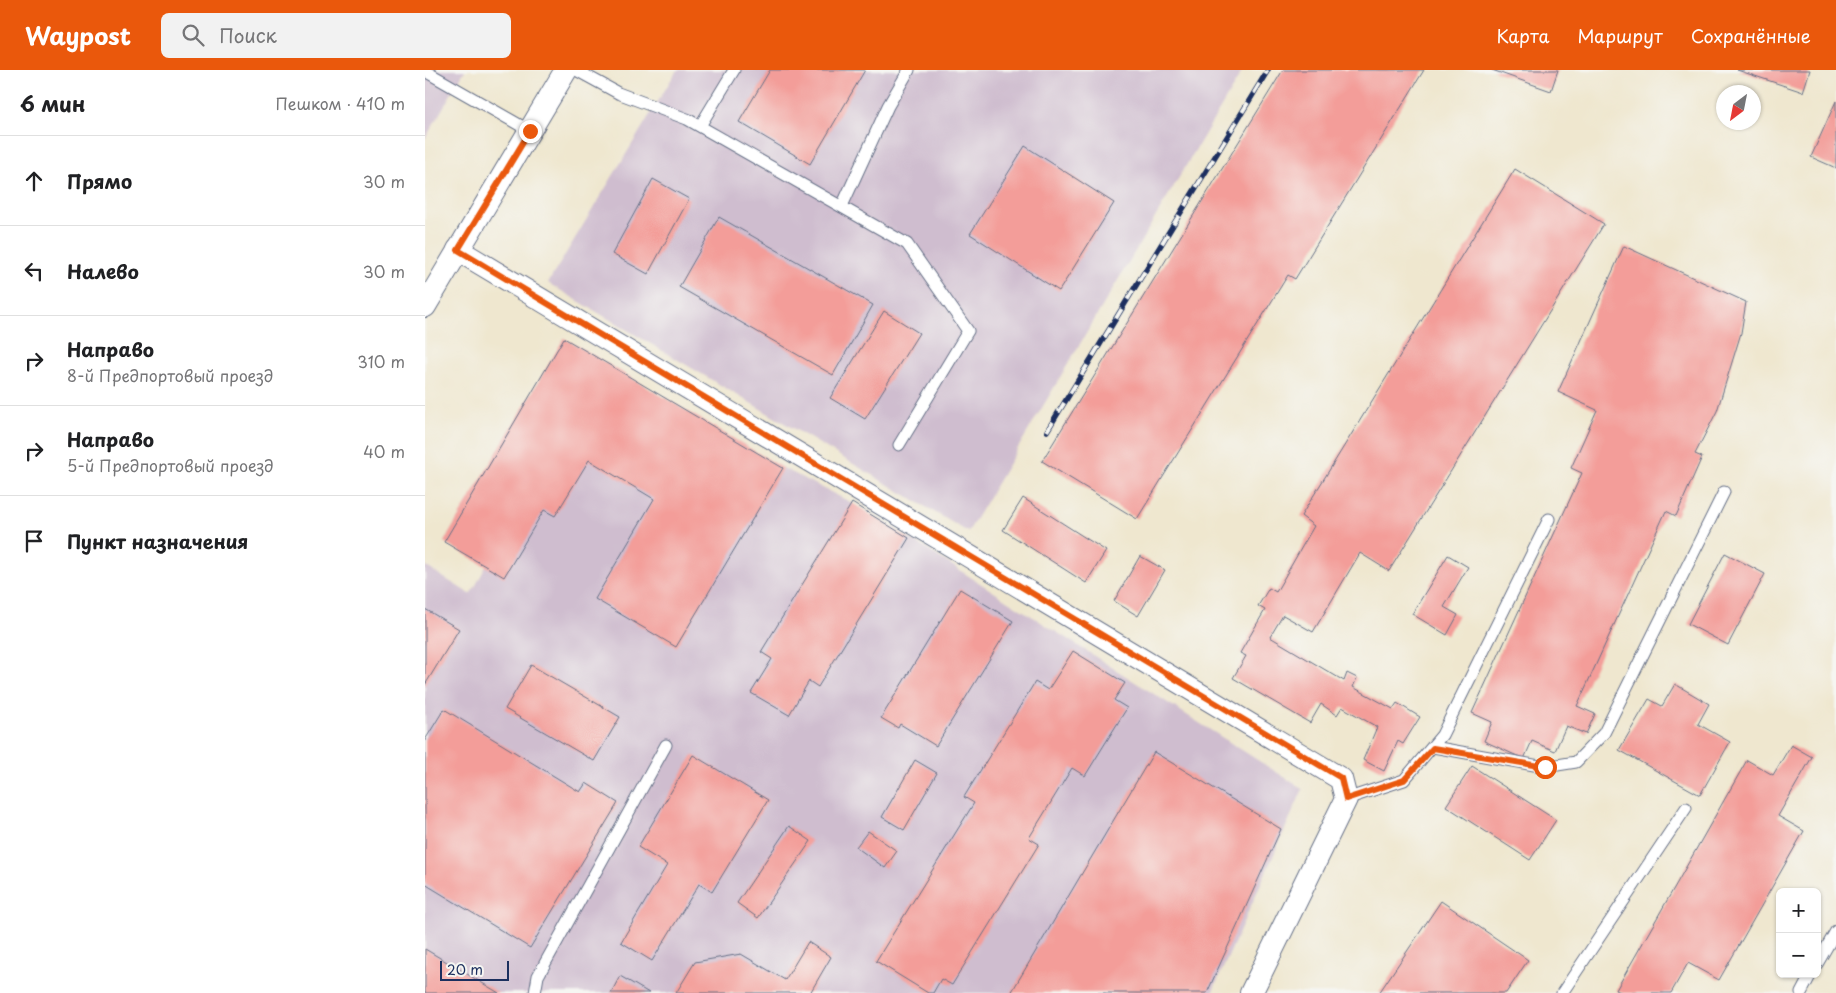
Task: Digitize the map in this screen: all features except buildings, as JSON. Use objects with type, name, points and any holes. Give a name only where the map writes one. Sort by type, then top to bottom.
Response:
[{"type":"street","points":[[425,306],[566,70]]},
{"type":"street","points":[[458,250],[1341,778],[1346,799],[1251,993]]},
{"type":"lane","points":[[576,70],[618,93],[687,119],[907,244],[968,331],[899,445]]},
{"type":"lane","points":[[700,126],[733,70]]},
{"type":"lane","points":[[842,206],[888,106],[909,70]]},
{"type":"lane","points":[[425,71],[530,131]]},
{"type":"lane","points":[[1433,748],[1545,767],[1576,762],[1604,733],[1724,492]]},
{"type":"lane","points":[[1346,799],[1404,780],[1433,748],[1442,735],[1549,518]]},
{"type":"lane","points":[[535,993],[538,976],[666,745]]},
{"type":"lane","points":[[1562,993],[1687,808]]},
{"type":"lane","points":[[1821,957],[1836,931]]},
{"type":"lane","points":[[1801,993],[1809,978]]},
{"type":"shaded area","points":[[425,70],[465,70],[425,139]]},
{"type":"shaded area","points":[[677,70],[1243,70],[968,532],[548,283]]},
{"type":"shaded area","points":[[564,338],[783,468],[852,503],[1303,789],[1212,993],[425,993],[425,566],[470,594],[475,587],[486,566],[444,542]]},
{"type":"railway","points":[[1047,431],[1268,70]]},
{"type":"route","points":[[530,131],[458,250],[1341,778],[1346,799],[1404,780],[1433,748],[1545,767]]}]
